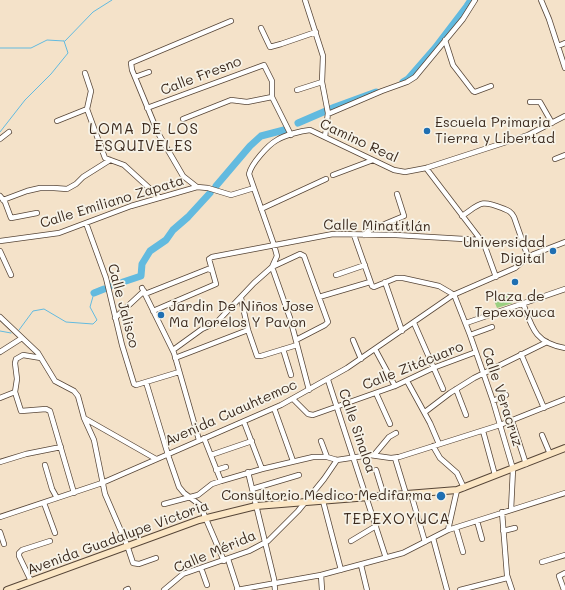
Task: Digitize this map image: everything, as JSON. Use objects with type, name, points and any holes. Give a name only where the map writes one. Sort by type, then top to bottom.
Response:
[{"type":"main road","name":"Avenida Guadalupe Victoria","points":[[6,590],[207,518],[256,506],[460,489],[565,448]]},
{"type":"street","points":[[305,0],[324,56],[322,82],[328,112],[325,136]]},
{"type":"street","points":[[328,112],[412,79],[462,20],[475,0]]},
{"type":"street","points":[[541,0],[549,19],[565,68]]},
{"type":"street","points":[[197,188],[183,176],[158,133],[132,70],[131,63],[231,21]]},
{"type":"street","points":[[261,28],[270,47],[316,32]]},
{"type":"street","points":[[445,40],[454,67],[473,91],[475,92],[491,86]]},
{"type":"street","points":[[558,46],[565,43]]},
{"type":"street","name":"Calle Fresno","points":[[147,108],[263,65],[265,66],[272,81],[272,97]]},
{"type":"street","points":[[135,77],[149,72]]},
{"type":"street","points":[[85,73],[90,91],[87,109],[105,158],[120,162],[159,198]]},
{"type":"street","points":[[298,90],[322,82]]},
{"type":"street","points":[[182,119],[231,100],[247,102],[272,97],[291,135]]},
{"type":"street","points":[[530,102],[540,102],[552,123]]},
{"type":"street","points":[[57,121],[87,109]]},
{"type":"street","name":"Camino Real","points":[[254,188],[249,172],[261,154],[276,140],[310,130],[399,172],[405,172],[426,168],[528,135],[565,116]]},
{"type":"street","points":[[0,138],[9,132]]},
{"type":"street","points":[[555,159],[565,155]]},
{"type":"street","points":[[37,213],[13,218],[11,217],[2,198],[40,188],[67,189],[110,160]]},
{"type":"street","points":[[333,175],[373,160]]},
{"type":"street","points":[[426,168],[484,244],[496,277]]},
{"type":"street","points":[[261,209],[326,179]]},
{"type":"street","name":"Calle Emiliano Zapata","points":[[0,241],[59,232],[159,198],[197,188],[208,188],[231,195],[254,188]]},
{"type":"street","points":[[254,188],[277,256],[272,267],[288,311],[309,390]]},
{"type":"street","points":[[364,235],[368,231],[404,216],[397,194]]},
{"type":"street","points":[[462,216],[483,203],[490,203],[510,211],[514,217],[528,257]]},
{"type":"street","name":"Calle Jalisco","points":[[86,223],[106,278],[122,345],[133,382],[136,385],[146,382]]},
{"type":"street","name":"Calle Minatitlán","points":[[211,270],[210,258],[332,234],[396,235],[481,240]]},
{"type":"street","points":[[354,235],[372,286],[396,278],[403,278],[439,286],[454,295]]},
{"type":"street","name":"Avenida Cuauhtemoc","points":[[0,518],[102,483],[199,440],[244,422],[293,399],[328,380],[361,359],[454,295],[515,268],[528,257],[565,242]]},
{"type":"street","points":[[0,251],[11,275]]},
{"type":"street","points":[[173,350],[202,329],[217,322],[254,283],[272,267],[300,254],[304,256],[328,319],[327,324],[284,349],[258,356],[248,330],[241,298]]},
{"type":"street","points":[[336,275],[364,265]]},
{"type":"street","points":[[115,318],[144,291],[208,269],[211,270],[216,282],[215,284],[153,311]]},
{"type":"street","points":[[319,297],[370,282]]},
{"type":"street","points":[[385,282],[402,331]]},
{"type":"street","points":[[466,324],[523,302],[565,289]]},
{"type":"street","points":[[144,291],[173,350],[199,440]]},
{"type":"street","name":"Calle Veracruz","points":[[454,295],[470,334],[493,400],[513,468],[511,510]]},
{"type":"street","points":[[523,302],[534,330],[539,337],[547,342],[565,348]]},
{"type":"street","points":[[0,318],[42,358],[55,381],[70,388],[76,393],[84,418],[94,440],[102,483],[108,502],[134,564],[141,564],[156,558]]},
{"type":"street","points":[[414,323],[443,389]]},
{"type":"street","points":[[470,334],[492,327]]},
{"type":"street","points":[[175,358],[248,330]]},
{"type":"street","points":[[0,352],[22,338]]},
{"type":"street","points":[[353,340],[361,359]]},
{"type":"street","points":[[425,412],[456,389],[483,373],[547,342]]},
{"type":"street","points":[[284,349],[291,375]]},
{"type":"street","points":[[375,349],[395,386]]},
{"type":"street","name":"Calle Zitácuaro","points":[[293,399],[308,414],[313,415],[407,382],[433,368],[476,352]]},
{"type":"street","points":[[522,354],[544,408]]},
{"type":"street","points":[[42,358],[23,355],[16,359],[17,379],[15,392],[21,411],[46,409],[50,411],[74,492]]},
{"type":"street","points":[[179,372],[146,382],[167,454],[179,487],[184,493],[200,505],[226,560],[238,590],[321,575],[386,558],[408,551],[448,530],[565,493]]},
{"type":"street","name":"Calle Sinaloa","points":[[328,380],[386,558]]},
{"type":"street","points":[[407,382],[425,412],[439,444]]},
{"type":"street","points":[[456,389],[466,415]]},
{"type":"street","points":[[0,398],[15,392]]},
{"type":"street","points":[[376,393],[390,424]]},
{"type":"street","points":[[493,400],[506,395]]},
{"type":"street","points":[[164,504],[191,498],[212,484],[248,472],[313,457],[327,457],[337,460],[374,455],[394,458],[512,421],[565,399]]},
{"type":"street","points":[[274,408],[293,461]]},
{"type":"street","points":[[84,418],[156,459]]},
{"type":"street","points":[[512,421],[526,464]]},
{"type":"street","points":[[244,422],[262,469]]},
{"type":"street","points":[[483,430],[495,475]]},
{"type":"street","points":[[374,455],[389,437],[396,433]]},
{"type":"street","points":[[542,435],[550,454]]},
{"type":"street","points":[[204,438],[221,481]]},
{"type":"street","points":[[211,455],[252,441]]},
{"type":"street","points":[[321,441],[327,457]]},
{"type":"street","points":[[433,446],[440,458],[457,473],[460,489],[448,530]]},
{"type":"street","points":[[0,462],[26,454],[60,447]]},
{"type":"street","points":[[394,458],[409,494],[425,542]]},
{"type":"street","name":"Calle Mérida","points":[[164,590],[183,574],[249,552],[265,544],[305,502],[337,460]]},
{"type":"street","points":[[45,465],[52,489],[58,498]]},
{"type":"street","points":[[216,470],[226,467]]},
{"type":"street","points":[[376,470],[384,496]]},
{"type":"street","points":[[248,472],[275,590]]},
{"type":"street","points":[[252,490],[299,475]]},
{"type":"street","points":[[323,501],[341,570]]},
{"type":"street","points":[[44,503],[54,533]]},
{"type":"street","points":[[502,512],[507,578],[512,590]]},
{"type":"street","points":[[477,521],[482,539]]},
{"type":"street","points":[[351,541],[376,526]]},
{"type":"street","points":[[456,528],[463,552]]},
{"type":"street","points":[[503,531],[516,528]]},
{"type":"street","points":[[0,532],[4,544]]},
{"type":"street","points":[[433,538],[446,590]]},
{"type":"street","points":[[31,581],[19,553],[22,550],[50,541]]},
{"type":"street","points":[[542,562],[565,555]]},
{"type":"street","points":[[361,565],[367,590]]},
{"type":"street","points":[[201,568],[207,585]]},
{"type":"street","points":[[564,590],[560,576],[565,573]]},
{"type":"street","points":[[321,575],[322,590]]},
{"type":"street","points":[[460,590],[507,578]]},
{"type":"green space","points":[[509,292],[513,303],[497,308],[493,298]]},
{"type":"waterway","points":[[65,41],[93,12],[112,0]]},
{"type":"waterway","points":[[403,82],[408,79],[435,48],[471,0]]},
{"type":"waterway","points":[[0,48],[31,48],[47,40],[64,41]]},
{"type":"waterway","points":[[0,132],[25,100],[51,74],[68,53],[64,41]]},
{"type":"waterway","points":[[298,123],[335,107],[376,92]]},
{"type":"waterway","points":[[216,186],[250,146],[261,136],[284,130]]},
{"type":"waterway","points":[[111,286],[141,276],[142,264],[150,251],[166,240],[173,230],[188,217],[210,193]]},
{"type":"waterway","points":[[94,293],[104,289]]},
{"type":"waterway","points":[[19,330],[33,311],[44,309],[66,322],[93,324],[97,320],[90,307],[94,293]]},
{"type":"waterway","points":[[0,331],[11,333]]},
{"type":"place","name":"Escuela Primaria Tierra y Libertad","points":[[427,131]]},
{"type":"place","name":"Universidad Digital","points":[[553,251]]},
{"type":"place","name":"Plaza de Tepexoyuca","points":[[515,282]]},
{"type":"place","name":"Jardin De Niños Jose Ma Morelos Y Pavon","points":[[161,315]]},
{"type":"place","name":"Consultorio Medico Medifarma","points":[[441,496]]},
{"type":"district","name":"LOMA DE LOS ESQUIVELES","points":[[144,138]]},
{"type":"district","name":"TEPEXOYUCA","points":[[397,519]]}]
